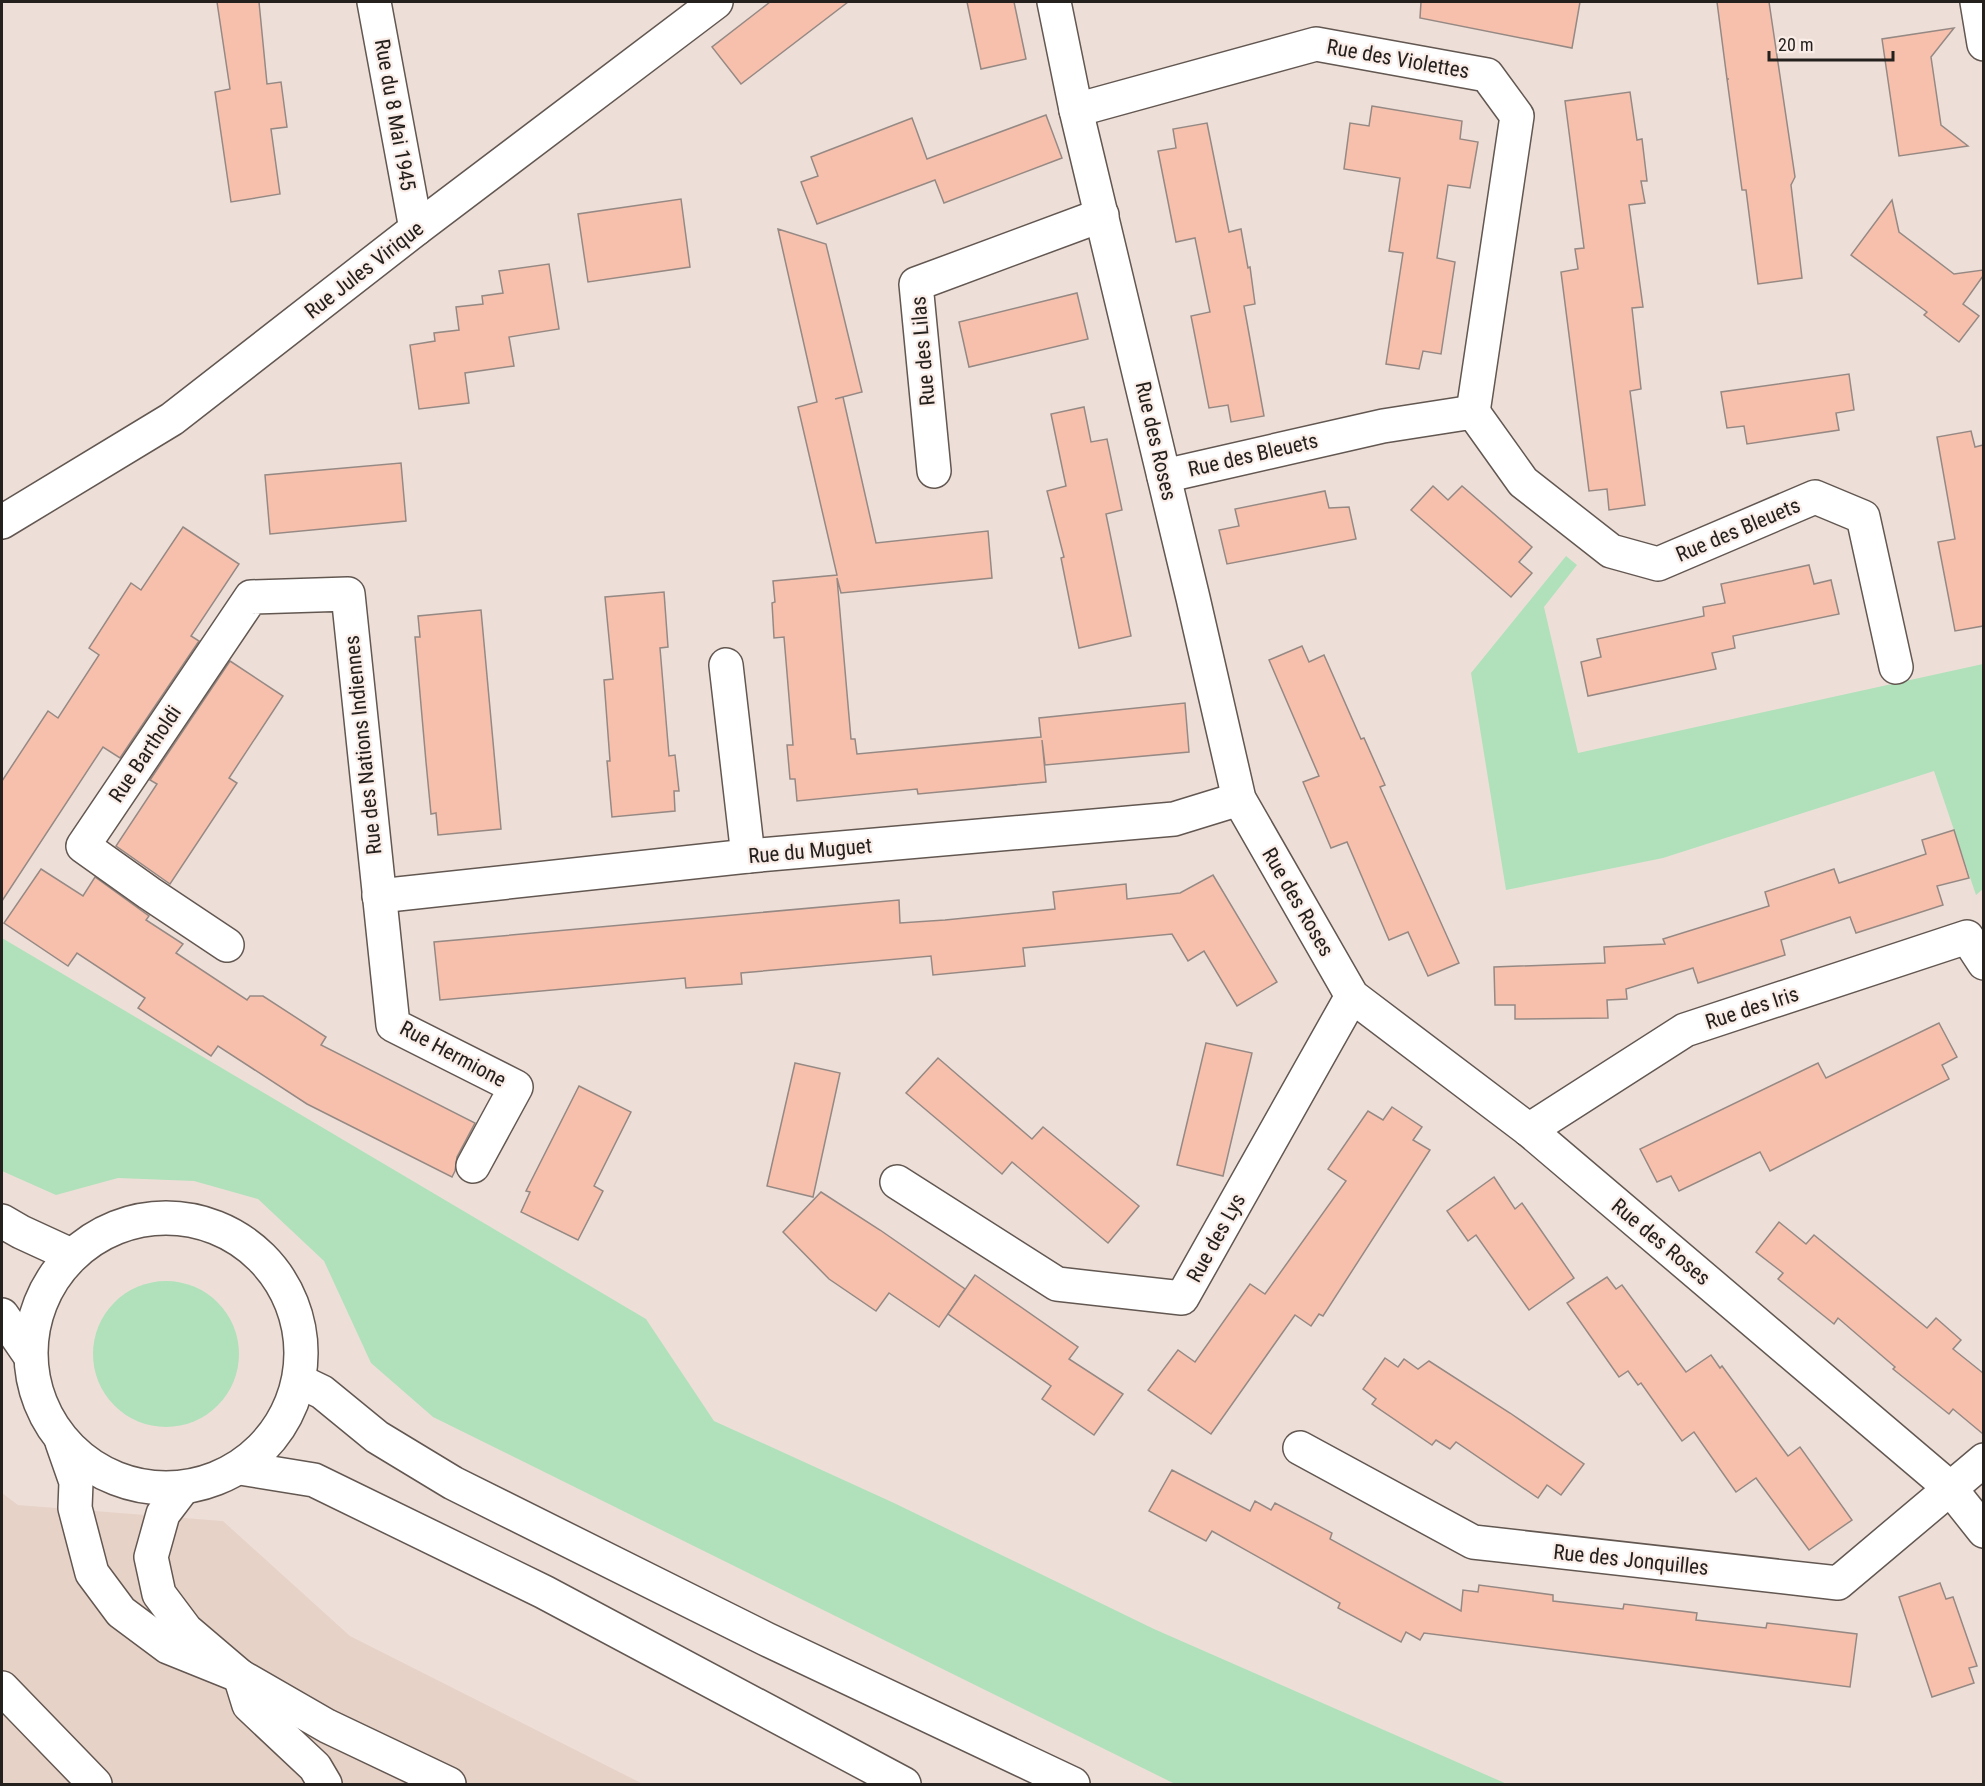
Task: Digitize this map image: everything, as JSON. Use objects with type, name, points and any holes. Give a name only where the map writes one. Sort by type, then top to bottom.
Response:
[{"type":"main road","name":"Rue du 8 Mai 1945","points":[[374,2],[416,229]]},
{"type":"main road","name":"Rue Jules Virique","points":[[2,522],[172,419],[416,229],[716,2]]},
{"type":"main road","name":"Rue des Roses","points":[[1054,2],[1076,110],[1239,798],[1352,996],[1529,1130],[1949,1487],[1983,1531]]},
{"type":"main road","points":[[1977,2],[1983,44]]},
{"type":"main road","name":"Rue des Violettes","points":[[1076,110],[1316,44],[1487,75],[1517,116],[1473,412]]},
{"type":"main road","name":"Rue des Lilas","points":[[934,471],[916,284],[1102,215]]},
{"type":"main road","name":"Rue des Bleuets","points":[[1164,476],[1383,426],[1473,412],[1523,482],[1611,551],[1658,564],[1815,497],[1863,518],[1896,667]]},
{"type":"main road","name":"Rue des Nations Indiennes","points":[[348,594],[379,896]]},
{"type":"main road","name":"Rue Bartholdi","points":[[227,945],[149,894],[83,846],[251,597],[348,594]]},
{"type":"main road","points":[[726,665],[748,856]]},
{"type":"main road","name":"Rue du Muguet","points":[[379,896],[748,856],[1174,819],[1239,798]]},
{"type":"main road","name":"Rue Hermione","points":[[379,896],[393,1025],[516,1087],[473,1166]]},
{"type":"main road","name":"Rue des Iris","points":[[1529,1130],[1685,1030],[1967,937],[1983,963]]},
{"type":"main road","name":"Rue des Lys","points":[[897,1182],[1057,1284],[1182,1298],[1352,996]]},
{"type":"main road","points":[[62,1442],[97,1470],[138,1487],[182,1489],[212,1481],[240,1468],[267,1445],[288,1415],[299,1381],[301,1338],[290,1297],[266,1261],[232,1234],[192,1219],[148,1218],[107,1230],[71,1254],[48,1283],[34,1317],[29,1354],[33,1386],[45,1416],[62,1442],[76,1482],[75,1508],[92,1573],[121,1612],[168,1647],[240,1676],[327,1726],[449,1785]]},
{"type":"main road","points":[[2,1221],[71,1254]]},
{"type":"main road","points":[[2,1315],[29,1354]]},
{"type":"main road","points":[[299,1381],[322,1392],[377,1437],[453,1483],[756,1634],[1073,1785]]},
{"type":"main road","name":"Rue des Jonquilles","points":[[1300,1448],[1473,1542],[1838,1583],[1949,1487]]},
{"type":"main road","points":[[1949,1487],[1983,1460]]},
{"type":"main road","points":[[240,1468],[314,1480],[544,1592],[904,1785]]},
{"type":"main road","points":[[182,1489],[163,1514],[151,1557],[159,1594],[186,1630],[240,1676],[249,1705],[315,1767],[325,1785]]},
{"type":"main road","points":[[2,1688],[95,1785]]},
{"type":"shaded area","points":[[2,1493],[18,1505],[223,1521],[350,1636],[643,1784],[2,1784]]},
{"type":"green space","points":[[1566,556],[1577,565],[1544,607],[1578,753],[1983,664],[1983,889],[1976,895],[1934,771],[1663,858],[1506,890],[1471,673]]},
{"type":"green space","points":[[2,938],[646,1319],[714,1421],[894,1503],[1154,1629],[1507,1784],[1175,1784],[433,1417],[371,1363],[324,1261],[258,1199],[194,1181],[118,1178],[56,1195],[2,1171]]},
{"type":"green space","points":[[166,1281],[180,1282],[194,1287],[207,1293],[218,1302],[227,1313],[233,1326],[238,1340],[238,1368],[233,1382],[227,1395],[218,1406],[207,1415],[194,1421],[180,1426],[166,1427],[152,1426],[138,1421],[125,1415],[114,1406],[105,1395],[99,1382],[94,1368],[93,1354],[94,1340],[99,1326],[105,1313],[114,1302],[125,1293],[138,1287],[152,1282]]},
{"type":"building","points":[[217,2],[259,2],[267,84],[281,82],[287,127],[271,129],[280,194],[231,202],[215,92],[230,89]]},
{"type":"building","points":[[770,2],[848,2],[741,84],[712,47]]},
{"type":"building","points":[[967,2],[1014,2],[1026,59],[981,69]]},
{"type":"building","points":[[1421,2],[1580,2],[1572,48],[1420,18]]},
{"type":"building","points":[[1717,2],[1769,2],[1795,177],[1791,185],[1802,278],[1758,284],[1746,190],[1742,190]]},
{"type":"building","points":[[1954,28],[1931,57],[1941,125],[1968,146],[1899,156],[1882,39]]},
{"type":"building","points":[[1630,92],[1637,140],[1642,139],[1647,181],[1641,181],[1645,203],[1629,205],[1643,307],[1632,308],[1641,389],[1630,391],[1645,505],[1609,510],[1607,489],[1589,491],[1561,272],[1578,269],[1575,249],[1584,248],[1565,101]]},
{"type":"building","points":[[1372,106],[1462,121],[1460,139],[1478,142],[1470,188],[1448,185],[1437,258],[1455,262],[1441,354],[1423,351],[1419,369],[1386,364],[1403,253],[1389,251],[1400,178],[1344,169],[1350,123],[1369,126]]},
{"type":"building","points":[[1046,115],[1062,158],[944,203],[935,180],[817,224],[801,182],[818,176],[811,157],[912,118],[927,159]]},
{"type":"building","points":[[1207,123],[1229,232],[1241,229],[1248,268],[1250,267],[1255,304],[1244,306],[1264,416],[1231,422],[1228,405],[1209,408],[1191,316],[1210,312],[1195,238],[1176,242],[1158,151],[1176,148],[1173,129]]},
{"type":"building","points":[[681,199],[690,267],[588,282],[578,214]]},
{"type":"building","points":[[1892,200],[1899,232],[1954,274],[1983,270],[1983,276],[1963,304],[1979,316],[1959,342],[1924,315],[1927,312],[1851,255]]},
{"type":"building","points":[[778,229],[826,244],[862,392],[835,399],[843,397],[876,543],[988,531],[992,578],[841,593],[837,578],[851,739],[855,739],[857,754],[1041,737],[1039,718],[1185,703],[1189,752],[1045,765],[1042,740],[1046,782],[918,794],[917,789],[797,801],[795,779],[790,779],[787,745],[793,745],[784,637],[774,638],[773,581],[837,575],[798,407],[817,402]]},
{"type":"building","points":[[549,264],[559,329],[509,337],[514,366],[465,373],[469,403],[419,409],[410,345],[435,341],[434,333],[459,330],[456,307],[483,304],[482,296],[503,293],[499,271]]},
{"type":"building","points":[[1077,293],[1088,339],[969,367],[959,322]]},
{"type":"building","points":[[1849,374],[1854,410],[1836,413],[1839,430],[1747,444],[1744,426],[1727,428],[1721,392]]},
{"type":"building","points":[[1084,407],[1091,442],[1107,439],[1122,510],[1106,514],[1131,636],[1079,648],[1061,558],[1064,557],[1047,491],[1066,486],[1051,414]]},
{"type":"building","points":[[1971,431],[1975,447],[1983,445],[1983,626],[1955,631],[1938,542],[1955,539],[1937,437]]},
{"type":"building","points":[[401,463],[406,521],[270,534],[265,475]]},
{"type":"building","points":[[1433,486],[1448,500],[1462,486],[1532,547],[1519,562],[1532,573],[1511,597],[1411,510]]},
{"type":"building","points":[[1325,491],[1329,508],[1349,507],[1356,539],[1227,564],[1219,530],[1239,526],[1235,509]]},
{"type":"building","points":[[183,527],[239,564],[191,636],[199,641],[120,758],[103,747],[2,901],[2,781],[48,711],[58,718],[99,655],[89,648],[131,583],[141,590]]},
{"type":"building","points":[[1809,565],[1814,584],[1831,580],[1839,614],[1733,636],[1735,648],[1712,653],[1716,669],[1588,696],[1581,662],[1601,657],[1597,639],[1704,616],[1703,607],[1725,603],[1721,584]]},
{"type":"building","points":[[664,592],[668,647],[660,648],[669,756],[675,755],[679,791],[674,791],[675,811],[612,817],[604,680],[613,679],[605,597]]},
{"type":"building","points":[[481,610],[501,829],[438,835],[436,813],[431,814],[426,762],[415,637],[420,637],[418,616]]},
{"type":"building","points":[[1302,646],[1309,662],[1324,655],[1361,739],[1364,738],[1385,785],[1380,787],[1459,963],[1428,976],[1408,932],[1389,940],[1347,842],[1331,848],[1303,782],[1319,776],[1269,660]]},
{"type":"building","points":[[230,661],[283,696],[229,778],[237,783],[170,884],[116,846],[157,784],[150,780]]},
{"type":"building","points":[[1954,830],[1969,878],[1937,886],[1943,905],[1856,933],[1850,917],[1781,940],[1785,955],[1698,983],[1693,968],[1626,989],[1627,999],[1607,1000],[1608,1018],[1515,1019],[1515,1005],[1495,1005],[1494,967],[1605,963],[1604,947],[1665,944],[1663,939],[1769,906],[1765,892],[1834,869],[1839,883],[1926,854],[1922,840]]},
{"type":"building","points":[[41,869],[83,896],[95,877],[149,916],[146,920],[183,944],[176,953],[247,1000],[250,996],[263,996],[326,1037],[321,1045],[475,1123],[457,1157],[452,1177],[307,1104],[218,1046],[211,1056],[138,1008],[145,998],[77,953],[68,966],[4,923]]},
{"type":"building","points":[[1213,875],[1277,982],[1237,1006],[1204,951],[1188,961],[1172,934],[1023,948],[1025,966],[933,975],[931,956],[741,973],[742,984],[686,988],[685,978],[440,1000],[434,942],[899,900],[900,923],[945,920],[1055,909],[1053,892],[1126,884],[1127,899],[1180,893]]},
{"type":"building","points":[[1939,1023],[1957,1057],[1942,1065],[1949,1079],[1770,1171],[1760,1152],[1679,1191],[1671,1176],[1657,1182],[1640,1149],[1818,1063],[1826,1078]]},
{"type":"building","points":[[1206,1043],[1252,1053],[1223,1176],[1177,1165]]},
{"type":"building","points":[[938,1058],[1032,1139],[1043,1127],[1139,1206],[1108,1243],[1012,1162],[1002,1174],[906,1093]]},
{"type":"building","points":[[795,1063],[840,1073],[813,1197],[767,1186]]},
{"type":"building","points":[[579,1086],[631,1112],[594,1186],[603,1191],[578,1240],[521,1212],[530,1192],[526,1191]]},
{"type":"building","points":[[1392,1107],[1422,1127],[1413,1140],[1430,1150],[1323,1316],[1319,1314],[1311,1326],[1295,1315],[1211,1434],[1148,1390],[1178,1350],[1195,1362],[1250,1284],[1265,1294],[1346,1181],[1328,1169],[1368,1111],[1383,1120]]},
{"type":"building","points":[[1494,1177],[1515,1209],[1522,1203],[1574,1278],[1529,1310],[1476,1235],[1468,1241],[1447,1211]]},
{"type":"building","points":[[821,1192],[965,1289],[939,1327],[889,1293],[876,1311],[829,1279],[783,1232]]},
{"type":"building","points":[[1779,1222],[1806,1244],[1814,1235],[1927,1328],[1936,1318],[1961,1340],[1953,1349],[1983,1373],[1983,1434],[1953,1409],[1949,1414],[1893,1369],[1895,1367],[1838,1318],[1834,1324],[1778,1279],[1783,1273],[1756,1252]]},
{"type":"building","points":[[975,1275],[1078,1347],[1069,1359],[1123,1394],[1094,1435],[1042,1399],[1051,1386],[948,1314]]},
{"type":"building","points":[[1607,1277],[1616,1289],[1622,1285],[1686,1372],[1711,1355],[1720,1368],[1722,1366],[1788,1456],[1800,1447],[1852,1520],[1809,1550],[1756,1478],[1736,1492],[1694,1432],[1682,1441],[1641,1383],[1638,1385],[1628,1371],[1619,1377],[1567,1303]]},
{"type":"building","points":[[1385,1358],[1398,1367],[1404,1359],[1418,1369],[1429,1361],[1584,1464],[1561,1495],[1547,1485],[1538,1498],[1456,1442],[1450,1449],[1436,1440],[1432,1445],[1372,1404],[1376,1399],[1363,1389]]},
{"type":"building","points":[[1172,1470],[1250,1511],[1255,1501],[1271,1510],[1275,1503],[1332,1533],[1330,1539],[1461,1611],[1463,1590],[1478,1592],[1479,1585],[1553,1595],[1553,1601],[1623,1609],[1624,1604],[1697,1613],[1696,1620],[1766,1628],[1767,1623],[1857,1634],[1850,1687],[1424,1633],[1420,1640],[1406,1632],[1401,1642],[1338,1608],[1340,1603],[1212,1531],[1206,1541],[1149,1511]]},
{"type":"building","points":[[1940,1583],[1946,1599],[1953,1597],[1977,1666],[1969,1668],[1974,1683],[1932,1697],[1899,1597]]}]
